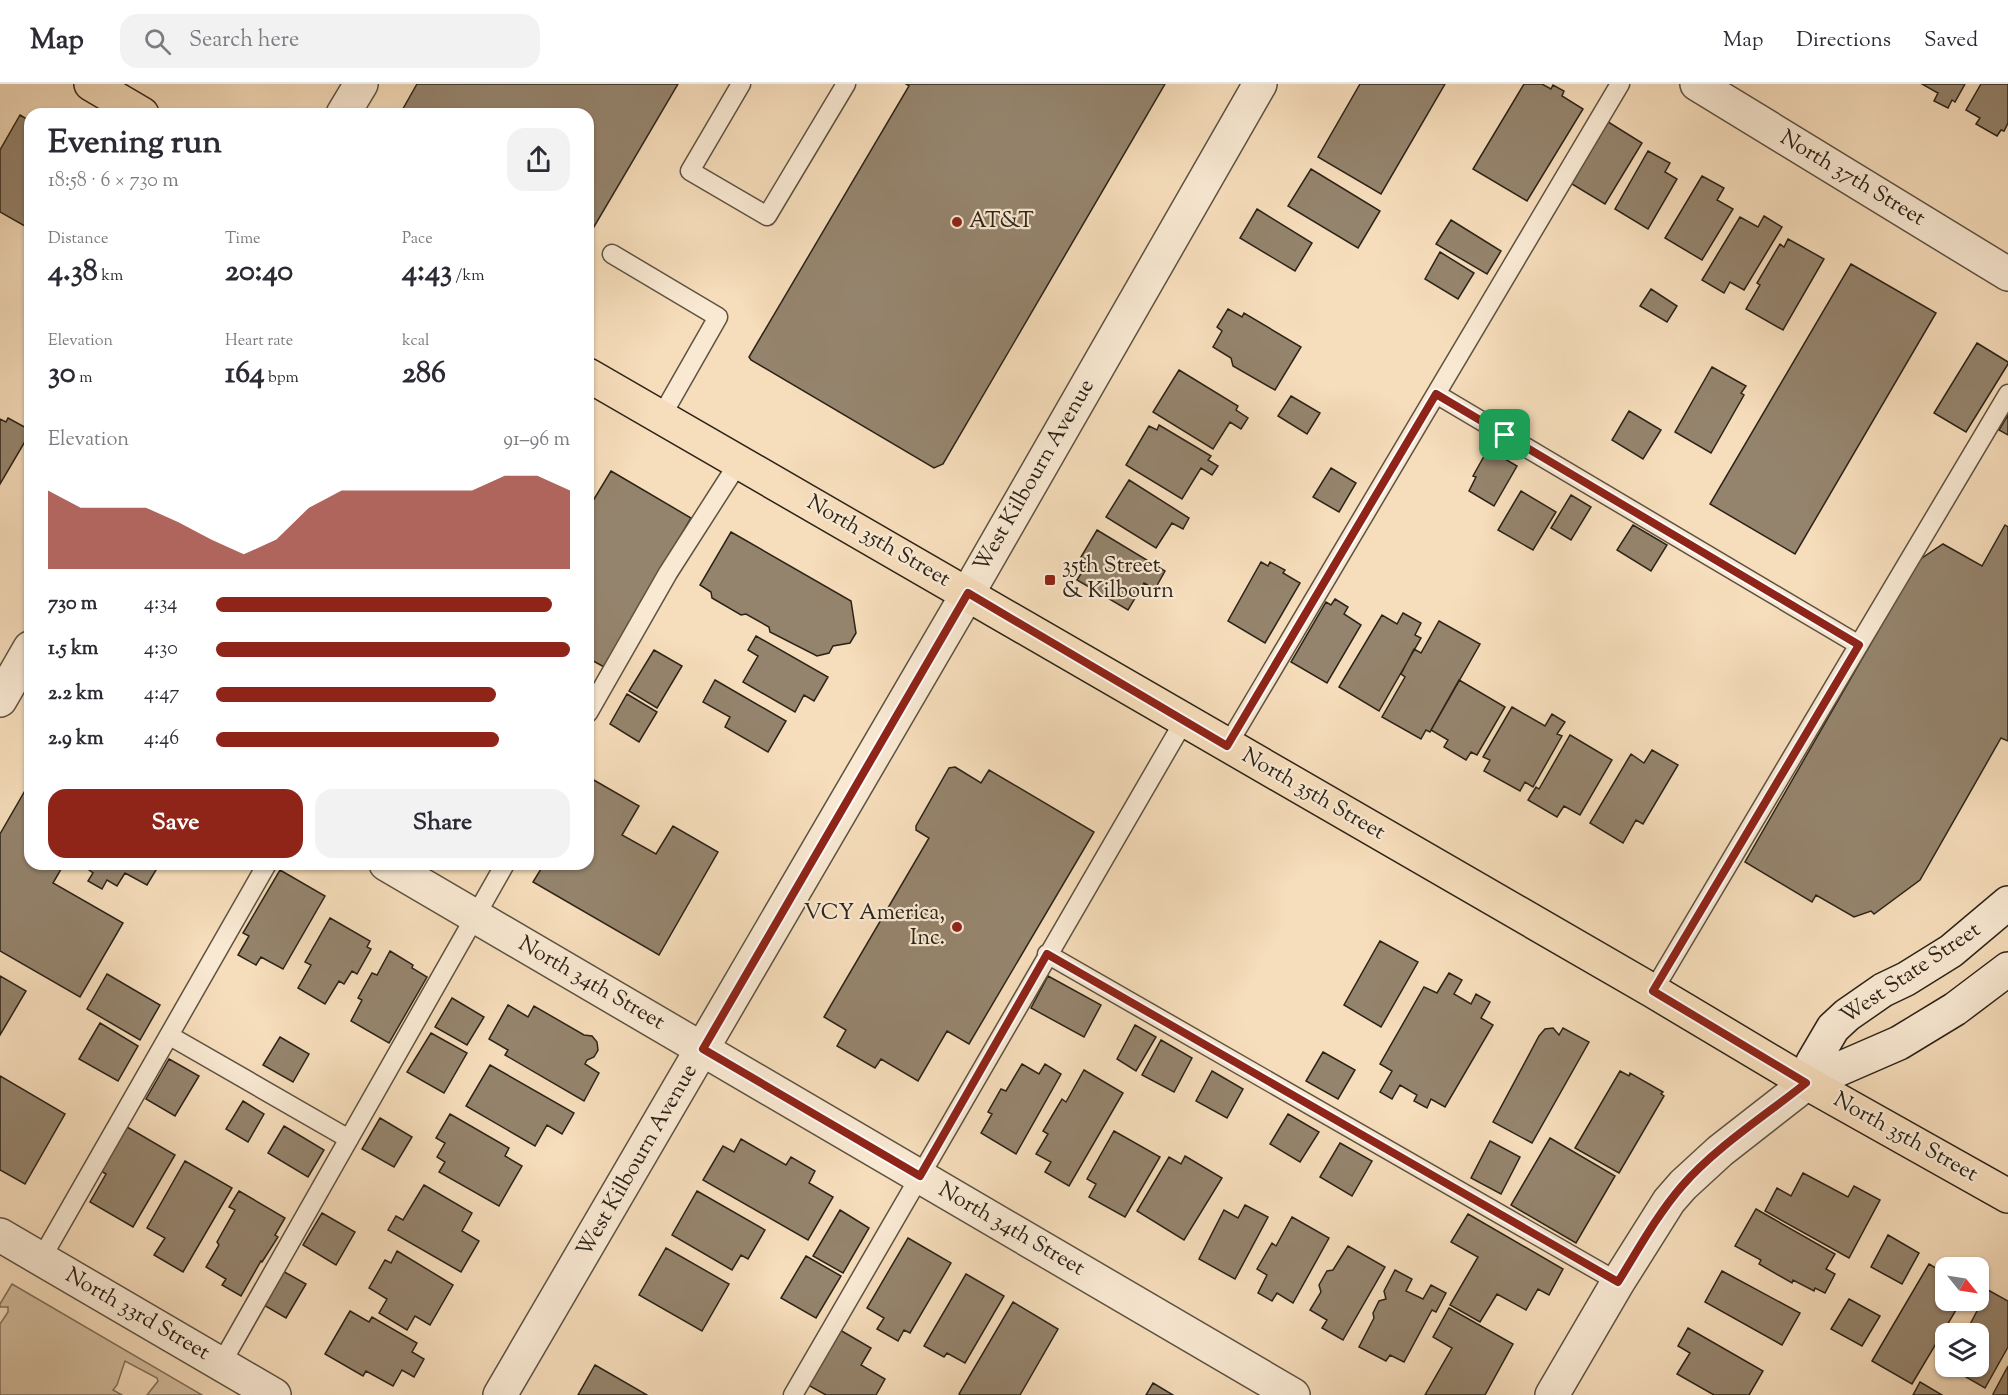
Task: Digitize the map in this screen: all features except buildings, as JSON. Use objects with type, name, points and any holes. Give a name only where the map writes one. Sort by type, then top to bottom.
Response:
[{"type":"main road","points":[[91,84],[132,108]]},
{"type":"main road","name":"North 35th Street","points":[[594,378],[1653,991],[1806,1083],[2008,1196]]},
{"type":"street","points":[[347,108],[361,84]]},
{"type":"street","name":"West Kilbourn Avenue","points":[[500,1395],[968,593],[1260,84]]},
{"type":"street","name":"North 37th Street","points":[[1697,84],[2008,274]]},
{"type":"street","points":[[0,700],[24,660]]},
{"type":"street","name":"North 34th Street","points":[[396,870],[1293,1395]]},
{"type":"street","name":"West State Street","points":[[1806,1083],[1813,1062],[1833,1028],[1847,1014],[1883,990],[1906,979],[1951,951],[2008,903]]},
{"type":"street","name":"West State Street","points":[[1552,1395],[1618,1282],[1670,1201],[1683,1185],[1720,1151],[1806,1083],[1899,1042],[1955,1009],[2008,969]]},
{"type":"street","name":"North 33rd Street","points":[[0,1235],[274,1395]]},
{"type":"lane","points":[[741,84],[690,171],[767,216],[846,84]]},
{"type":"lane","points":[[1227,746],[1620,84]]},
{"type":"lane","points":[[612,254],[718,318],[661,417]]},
{"type":"lane","points":[[1436,394],[1859,645]]},
{"type":"lane","points":[[1653,991],[2008,394]]},
{"type":"lane","points":[[594,702],[668,573],[739,462]]},
{"type":"lane","points":[[793,1395],[1184,721]]},
{"type":"lane","points":[[41,1259],[264,870]]},
{"type":"lane","points":[[221,1364],[502,870]]},
{"type":"lane","points":[[1047,954],[1618,1282]]},
{"type":"lane","points":[[170,1036],[349,1139]]},
{"type":"shaded area","points":[[12,1284],[202,1395],[147,1395],[158,1381],[157,1378],[125,1361],[113,1390],[122,1395],[0,1395],[0,1324],[8,1312],[8,1307],[0,1307],[0,1304]]},
{"type":"place","name":"AT&T","points":[[957,222]]},
{"type":"place","name":"35th Street & Kilbourn","points":[[1050,580]]},
{"type":"place","name":"VCY America, Inc.","points":[[957,927]]},
{"type":"route","points":[[1436,394],[1505,435],[1859,645],[1653,991],[1806,1083],[1720,1151],[1683,1185],[1670,1201],[1618,1282],[1047,954],[920,1176],[703,1049],[968,593],[1227,746],[1436,394]]}]
